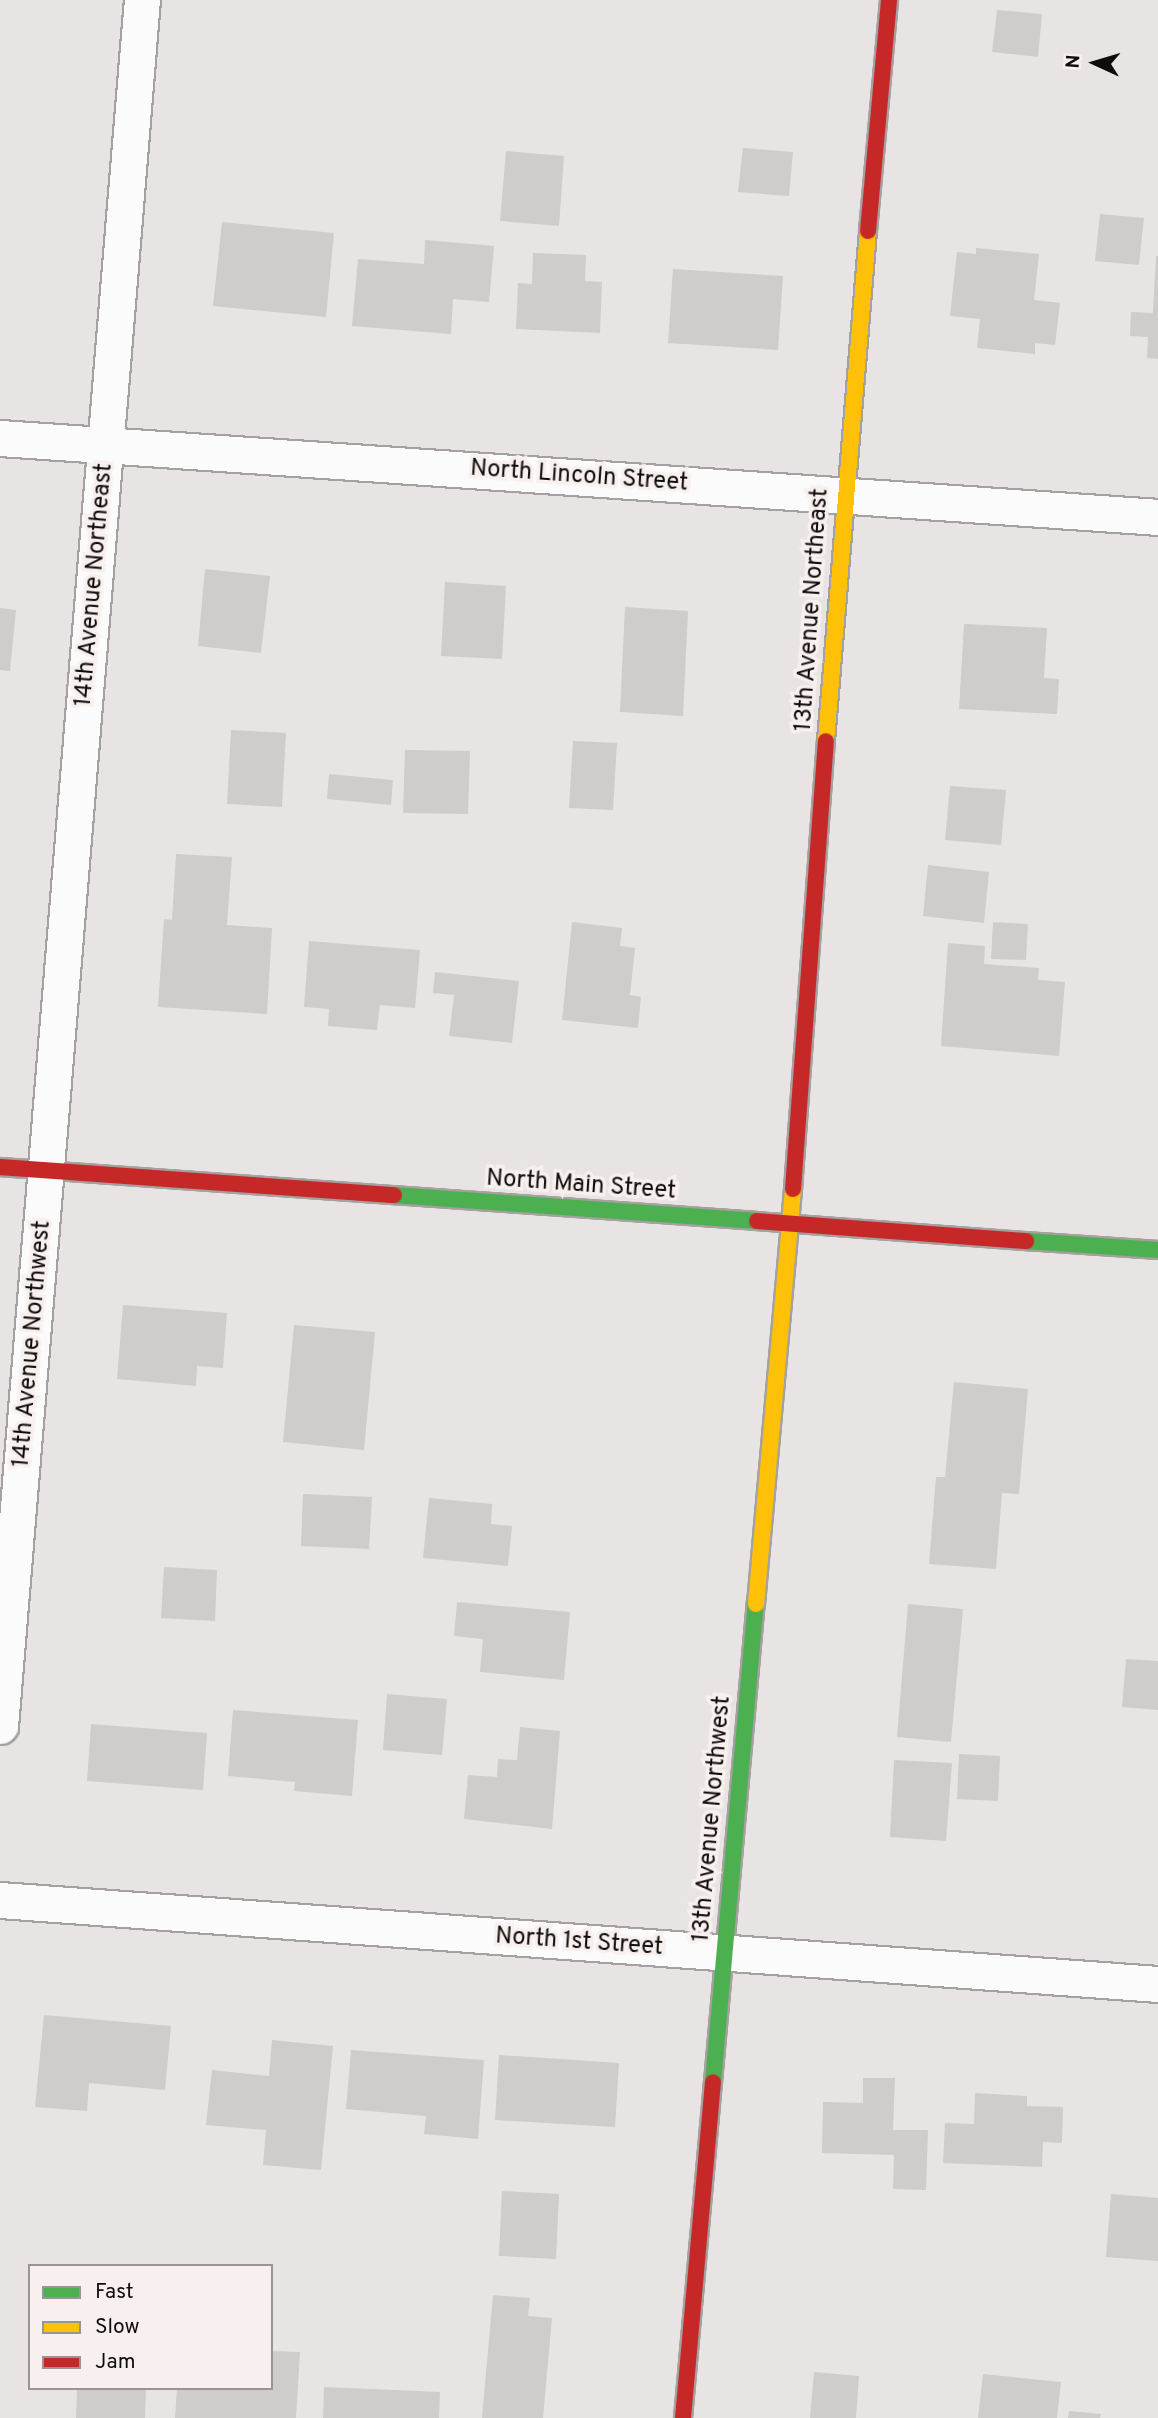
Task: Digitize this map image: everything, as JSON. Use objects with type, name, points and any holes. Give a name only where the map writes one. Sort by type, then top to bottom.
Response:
[{"type":"street","name":"14th Avenue Northeast","points":[[48,1171],[142,0]]},
{"type":"street","name":"13th Avenue Northeast","points":[[790,1224],[845,494],[889,0]]},
{"type":"street","name":"North Lincoln Street","points":[[0,438],[1158,517]]},
{"type":"street","name":"North Main Street","points":[[0,1167],[1158,1250]]},
{"type":"street","name":"14th Avenue Northwest","points":[[0,1726],[48,1171]]},
{"type":"street","name":"13th Avenue Northwest","points":[[683,2418],[790,1224]]},
{"type":"street","name":"North 1st Street","points":[[0,1900],[1158,1984]]},
{"type":"building","points":[[997,10],[1042,14],[1038,57],[992,52]]},
{"type":"building","points":[[743,148],[793,152],[789,196],[738,192]]},
{"type":"building","points":[[506,151],[564,156],[559,226],[500,221]]},
{"type":"building","points":[[1100,214],[1144,218],[1139,265],[1095,261]]},
{"type":"building","points":[[222,222],[334,233],[326,317],[213,306]]},
{"type":"building","points":[[425,240],[494,246],[489,302],[453,299],[451,334],[352,326],[358,259],[424,264]]},
{"type":"building","points":[[976,248],[1039,254],[1034,300],[1060,303],[1055,345],[1035,343],[1035,354],[977,348],[980,319],[950,316],[957,252],[976,254]]},
{"type":"building","points":[[533,253],[586,255],[585,281],[602,282],[600,333],[516,329],[518,283],[532,284]]},
{"type":"building","points":[[1156,256],[1158,359],[1147,358],[1148,337],[1130,336],[1131,312],[1153,313]]},
{"type":"building","points":[[673,269],[783,276],[778,350],[668,343]]},
{"type":"building","points":[[205,569],[270,576],[261,653],[198,646]]},
{"type":"building","points":[[445,582],[506,586],[502,659],[441,656]]},
{"type":"building","points":[[625,607],[688,611],[683,716],[620,712]]},
{"type":"building","points":[[0,608],[16,610],[10,671],[0,670]]},
{"type":"building","points":[[964,624],[1047,628],[1044,678],[1059,679],[1057,714],[959,709]]},
{"type":"building","points":[[231,730],[286,733],[282,807],[227,804]]},
{"type":"building","points":[[573,741],[617,743],[613,810],[569,808]]},
{"type":"building","points":[[405,750],[470,751],[468,814],[403,813]]},
{"type":"building","points":[[329,774],[393,780],[391,805],[327,799]]},
{"type":"building","points":[[950,786],[1006,790],[1001,845],[945,840]]},
{"type":"building","points":[[176,854],[232,857],[227,925],[272,928],[267,1014],[158,1007],[164,919],[172,920]]},
{"type":"building","points":[[928,865],[989,872],[984,923],[923,916]]},
{"type":"building","points":[[572,922],[622,928],[620,946],[635,948],[630,995],[641,997],[638,1028],[562,1020]]},
{"type":"building","points":[[993,922],[1028,924],[1026,960],[991,959]]},
{"type":"building","points":[[309,941],[420,950],[415,1008],[380,1005],[377,1030],[328,1026],[329,1009],[304,1007]]},
{"type":"building","points":[[948,943],[985,946],[984,964],[1039,968],[1038,980],[1065,982],[1059,1056],[941,1046]]},
{"type":"building","points":[[435,972],[519,981],[512,1043],[449,1036],[454,995],[433,993]]},
{"type":"building","points":[[123,1305],[227,1313],[223,1368],[197,1366],[196,1386],[117,1379]]},
{"type":"building","points":[[294,1325],[375,1332],[364,1450],[283,1442]]},
{"type":"building","points":[[954,1382],[1028,1389],[1019,1494],[1002,1493],[996,1569],[929,1564],[936,1477],[945,1477]]},
{"type":"building","points":[[303,1494],[372,1497],[369,1549],[301,1546]]},
{"type":"building","points":[[429,1498],[492,1504],[491,1524],[512,1526],[508,1566],[423,1558]]},
{"type":"building","points":[[164,1567],[217,1570],[215,1621],[161,1618]]},
{"type":"building","points":[[457,1602],[570,1612],[564,1680],[480,1672],[483,1639],[454,1636]]},
{"type":"building","points":[[908,1604],[963,1609],[951,1742],[897,1737]]},
{"type":"building","points":[[1126,1659],[1158,1661],[1158,1710],[1122,1707]]},
{"type":"building","points":[[387,1694],[447,1699],[442,1755],[383,1750]]},
{"type":"building","points":[[233,1710],[358,1720],[352,1796],[294,1791],[295,1782],[228,1776]]},
{"type":"building","points":[[91,1724],[207,1733],[203,1790],[87,1781]]},
{"type":"building","points":[[520,1727],[560,1731],[552,1829],[464,1819],[468,1775],[497,1777],[498,1759],[517,1760]]},
{"type":"building","points":[[959,1754],[1000,1756],[998,1801],[957,1799]]},
{"type":"building","points":[[894,1760],[952,1763],[946,1841],[890,1837]]},
{"type":"building","points":[[44,2015],[171,2026],[165,2090],[89,2083],[87,2111],[35,2107]]},
{"type":"building","points":[[272,2040],[333,2046],[321,2170],[263,2165],[266,2130],[206,2125],[212,2070],[269,2076]]},
{"type":"building","points":[[351,2050],[484,2060],[478,2139],[424,2134],[426,2116],[346,2109]]},
{"type":"building","points":[[499,2055],[619,2063],[615,2127],[495,2120]]},
{"type":"building","points":[[863,2078],[895,2078],[893,2130],[928,2130],[926,2190],[893,2189],[894,2155],[822,2153],[823,2102],[863,2103]]},
{"type":"building","points":[[975,2093],[1027,2096],[1027,2106],[1063,2107],[1062,2143],[1043,2142],[1042,2167],[943,2163],[945,2123],[974,2124]]},
{"type":"building","points":[[502,2191],[559,2194],[556,2259],[499,2256]]},
{"type":"building","points":[[1111,2194],[1158,2198],[1158,2261],[1106,2257]]},
{"type":"building","points":[[493,2295],[530,2298],[528,2316],[552,2318],[543,2418],[482,2418]]},
{"type":"building","points":[[273,2351],[300,2352],[296,2418],[175,2418],[177,2390],[273,2390]]},
{"type":"building","points":[[814,2372],[859,2376],[856,2418],[810,2418]]},
{"type":"building","points":[[983,2374],[1061,2382],[1057,2418],[978,2418]]},
{"type":"building","points":[[324,2387],[440,2392],[439,2418],[323,2418]]},
{"type":"building","points":[[77,2390],[146,2390],[145,2418],[76,2418]]},
{"type":"building","points":[[1069,2411],[1101,2414],[1100,2418],[1068,2418]]},
{"type":"traffic: fast","points":[[394,1195],[757,1221]]},
{"type":"traffic: fast","points":[[1026,1241],[1158,1250]]},
{"type":"traffic: fast","points":[[713,2082],[756,1604]]},
{"type":"traffic: slow","points":[[826,741],[868,231]]},
{"type":"traffic: slow","points":[[756,1604],[793,1189]]},
{"type":"traffic: jam","points":[[868,231],[889,0]]},
{"type":"traffic: jam","points":[[793,1189],[826,741]]},
{"type":"traffic: jam","points":[[0,1167],[394,1195]]},
{"type":"traffic: jam","points":[[757,1221],[1026,1241]]},
{"type":"traffic: jam","points":[[683,2418],[713,2082]]}]
